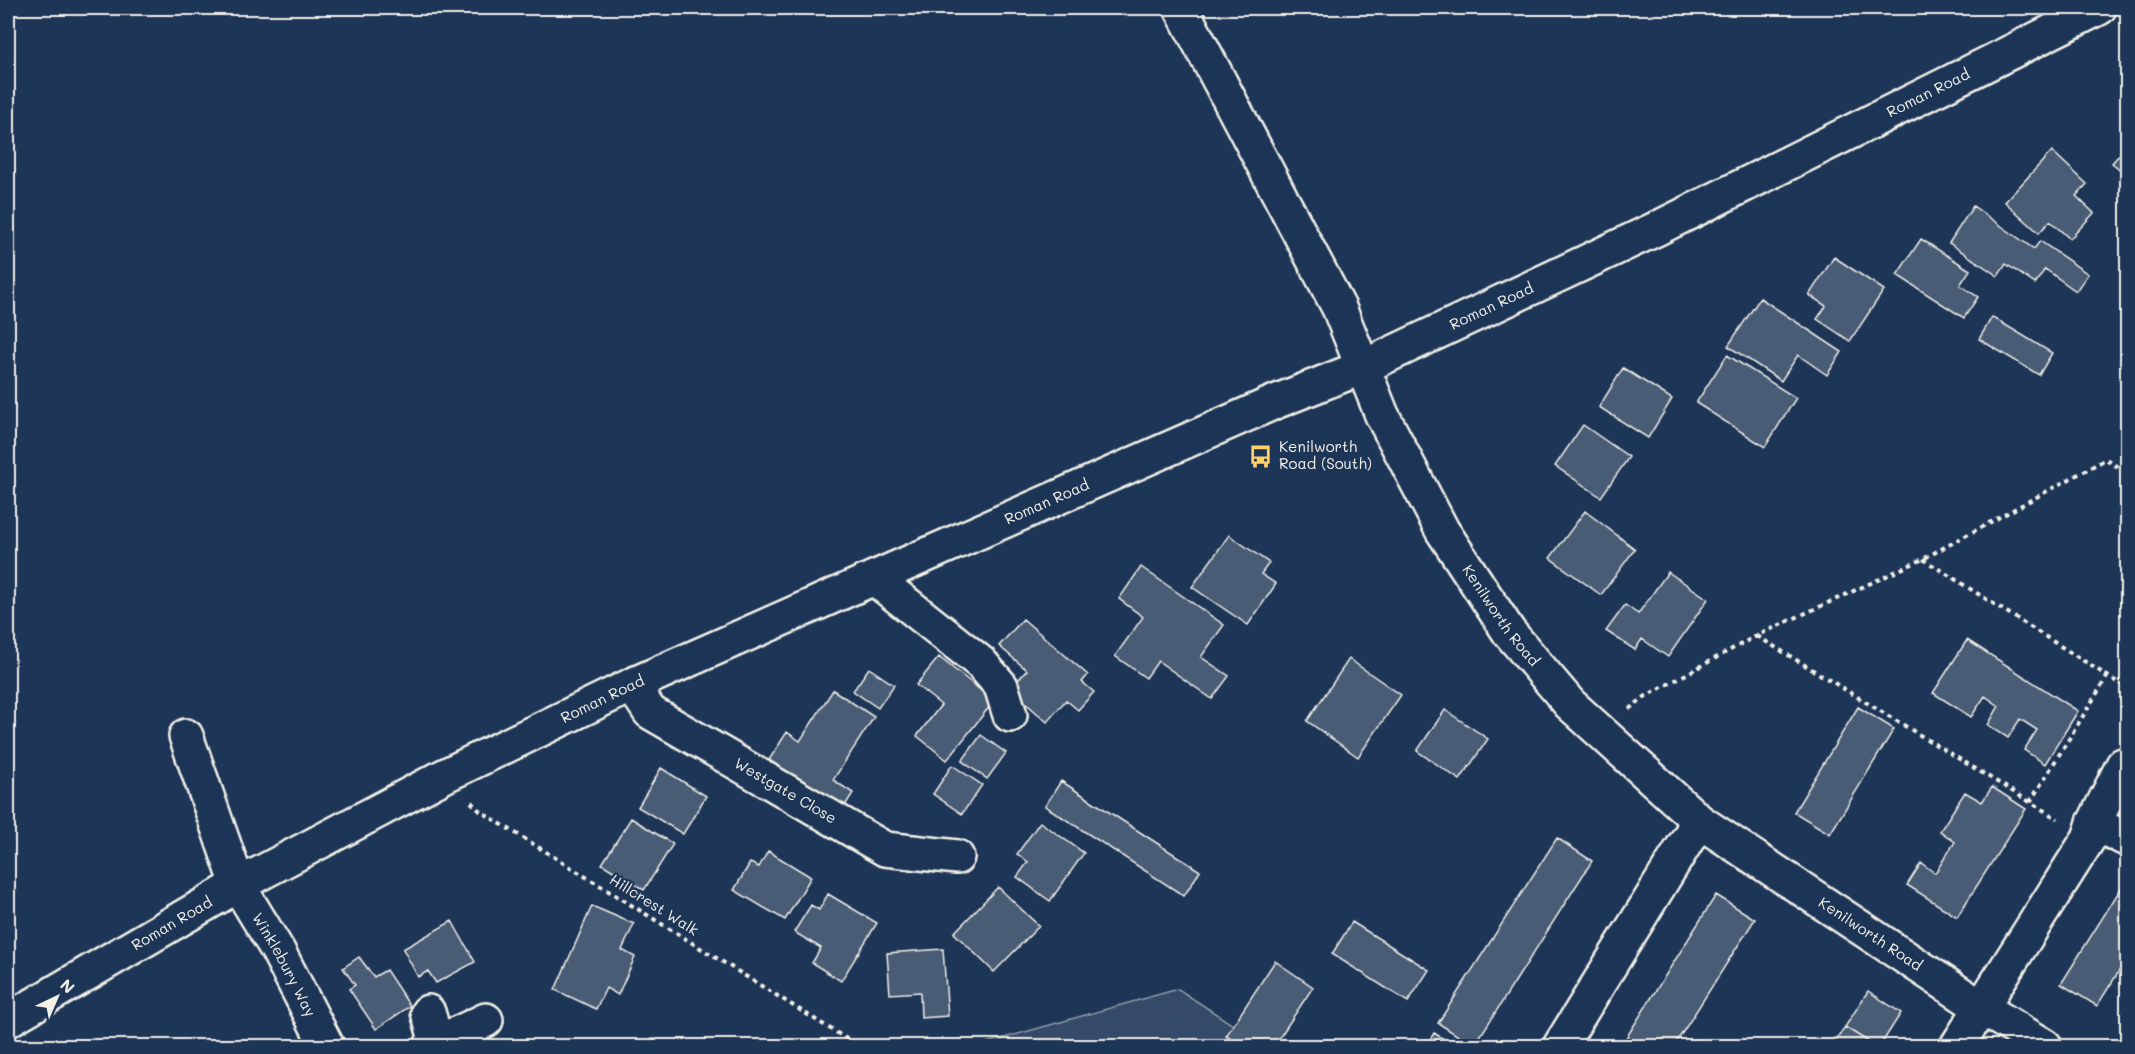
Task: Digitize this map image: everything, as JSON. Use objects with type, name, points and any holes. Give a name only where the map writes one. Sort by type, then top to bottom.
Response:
[{"type":"street","name":"Kenilworth Road","points":[[1181,8],[1339,308],[1382,415],[1442,530],[1509,632],[1570,704],[1699,820],[1982,1008],[2045,1047]]},
{"type":"street","name":"Roman Road","points":[[8,1020],[238,885],[446,775],[632,686],[874,578],[1275,402],[1363,367],[1658,228],[2099,8]]},
{"type":"street","points":[[874,578],[981,663],[1000,686],[1010,715]]},
{"type":"street","name":"Westgate Close","points":[[632,686],[650,712],[885,849],[957,857]]},
{"type":"street","name":"Winklebury Way","points":[[186,736],[238,885],[278,951],[327,1047]]},
{"type":"street","points":[[1957,1047],[2092,831],[2123,765],[2127,767]]},
{"type":"street","points":[[1560,1047],[1699,820]]},
{"type":"street","points":[[2092,831],[2127,840]]},
{"type":"street","points":[[432,1034],[486,1020]]},
{"type":"path","points":[[1628,710],[1646,696],[1756,636],[1923,559],[2106,459],[2127,474]]},
{"type":"path","points":[[1923,559],[2127,689]]},
{"type":"path","points":[[1756,636],[2060,820]]},
{"type":"path","points":[[2030,802],[2108,677]]},
{"type":"path","name":"Hillcrest Walk","points":[[446,775],[480,811],[858,1047]]},
{"type":"shaded area","points":[[1178,989],[1265,1046],[975,1046]]},
{"type":"building","points":[[2128,145],[2128,176],[2112,163]]},
{"type":"building","points":[[2052,151],[2087,184],[2076,196],[2094,213],[2070,239],[2050,221],[2039,233],[2005,202]]},
{"type":"building","points":[[1973,206],[2034,249],[2040,241],[2088,274],[2076,291],[2045,269],[2035,284],[2006,264],[1998,276],[1949,243]]},
{"type":"building","points":[[1921,239],[1970,270],[1960,285],[1978,297],[1964,318],[1897,275]]},
{"type":"building","points":[[1834,257],[1884,290],[1850,341],[1817,319],[1826,306],[1809,295]]},
{"type":"building","points":[[1760,298],[1842,352],[1827,375],[1798,355],[1781,381],[1728,346]]},
{"type":"building","points":[[1992,317],[2052,353],[2039,375],[1979,339]]},
{"type":"building","points":[[1727,355],[1796,398],[1765,447],[1696,403]]},
{"type":"building","points":[[1623,368],[1672,399],[1648,438],[1599,407]]},
{"type":"building","points":[[1583,425],[1629,457],[1601,497],[1555,466]]},
{"type":"building","points":[[1585,511],[1635,549],[1601,595],[1550,558]]},
{"type":"building","points":[[1229,535],[1269,563],[1261,574],[1276,584],[1248,625],[1192,587]]},
{"type":"building","points":[[1141,567],[1224,625],[1201,657],[1229,676],[1212,699],[1158,661],[1146,678],[1115,656],[1143,617],[1119,599]]},
{"type":"building","points":[[1668,572],[1708,599],[1668,657],[1642,639],[1635,650],[1606,631],[1625,605],[1638,614]]},
{"type":"building","points":[[1023,619],[1088,675],[1082,682],[1094,692],[1078,710],[1066,700],[1047,722],[1010,689],[1027,670],[999,646]]},
{"type":"building","points":[[1967,640],[2078,711],[2045,764],[2024,750],[2037,730],[2020,719],[2008,738],[1988,725],[1999,706],[1985,696],[1971,717],[1933,693]]},
{"type":"building","points":[[939,657],[994,701],[947,760],[917,736],[941,705],[916,685]]},
{"type":"building","points":[[1349,659],[1401,695],[1358,757],[1307,721]]},
{"type":"building","points":[[869,668],[894,685],[878,708],[853,691]]},
{"type":"building","points":[[833,690],[874,717],[833,780],[853,793],[843,809],[769,760],[787,732],[800,741]]},
{"type":"building","points":[[1858,707],[1894,729],[1830,834],[1794,812]]},
{"type":"building","points":[[1445,710],[1488,739],[1460,780],[1417,751]]},
{"type":"building","points":[[981,735],[1006,753],[987,779],[962,761]]},
{"type":"building","points":[[952,765],[982,785],[962,814],[933,794]]},
{"type":"building","points":[[661,768],[706,796],[683,834],[638,807]]},
{"type":"building","points":[[1061,781],[1200,871],[1184,896],[1045,806]]},
{"type":"building","points":[[1992,787],[2026,809],[1957,917],[1907,885],[1921,863],[1935,873],[1955,842],[1940,831],[1965,792],[1982,802]]},
{"type":"building","points":[[631,818],[673,844],[644,890],[602,864]]},
{"type":"building","points":[[1040,822],[1084,853],[1050,901],[1017,877],[1028,862],[1017,854]]},
{"type":"building","points":[[1557,838],[1592,861],[1474,1046],[1438,1023]]},
{"type":"building","points":[[768,851],[811,877],[785,920],[734,890],[750,863],[759,867]]},
{"type":"building","points":[[2128,877],[2128,961],[2126,960],[2097,1006],[2061,984]]},
{"type":"building","points":[[998,887],[1039,926],[994,972],[954,933]]},
{"type":"building","points":[[828,894],[877,923],[841,981],[812,963],[821,948],[794,932],[811,905],[819,910]]},
{"type":"building","points":[[1716,895],[1755,919],[1674,1046],[1621,1046]]},
{"type":"building","points":[[592,906],[634,924],[622,950],[635,957],[618,995],[606,988],[596,1009],[555,990]]},
{"type":"building","points":[[452,921],[475,962],[436,983],[428,971],[418,977],[403,949]]},
{"type":"building","points":[[1352,922],[1429,970],[1408,1002],[1332,954]]},
{"type":"building","points":[[943,949],[948,1016],[921,1018],[920,992],[890,994],[887,953]]},
{"type":"building","points":[[359,957],[374,977],[386,970],[410,1006],[376,1029],[349,989],[355,985],[343,968]]},
{"type":"building","points":[[1275,961],[1313,987],[1274,1046],[1242,1046],[1226,1036]]},
{"type":"building","points":[[1868,991],[1901,1013],[1880,1046],[1875,1046],[1845,1027]]},
{"type":"building","points":[[1845,1027],[1875,1046],[1832,1046]]},
{"type":"building","points":[[1434,1033],[1455,1046],[1426,1046]]},
{"type":"place","name":"Kenilworth Road (South)","points":[[1261,456]]}]
